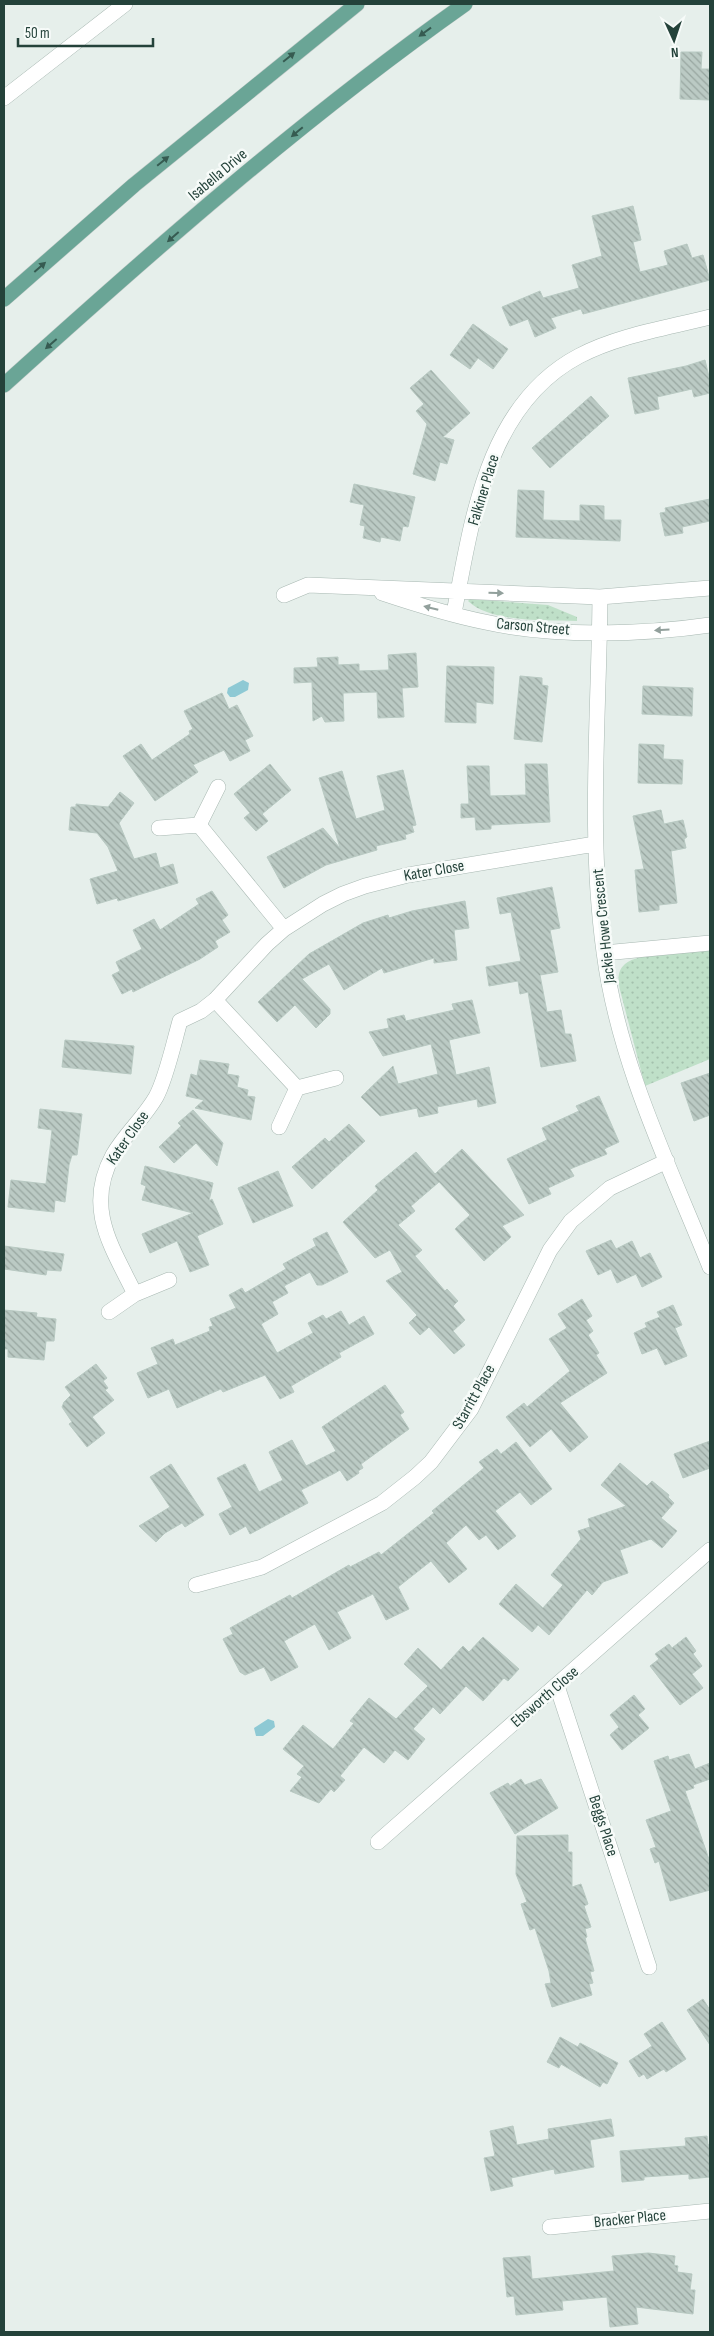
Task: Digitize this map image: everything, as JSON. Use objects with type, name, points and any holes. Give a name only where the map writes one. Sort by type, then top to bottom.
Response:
[{"type":"main road","points":[[4,299],[142,178],[357,4]]},
{"type":"main road","name":"Isabella Drive","points":[[4,385],[180,230],[326,109],[465,4]]},
{"type":"street","points":[[4,98],[125,4]]},
{"type":"street","name":"Falkiner Place","points":[[454,613],[485,475],[493,453],[523,404],[549,377],[578,356],[610,342],[710,317]]},
{"type":"street","name":"Carson Street","points":[[284,595],[308,585],[600,597],[710,588]]},
{"type":"street","name":"Carson Street","points":[[360,586],[484,622],[517,627],[600,631],[671,630],[710,625]]},
{"type":"street","name":"Jackie Howe Crescent","points":[[600,597],[596,844],[604,953],[618,1026],[635,1081],[710,1267]]},
{"type":"street","points":[[199,825],[218,787]]},
{"type":"street","points":[[159,828],[199,825]]},
{"type":"street","points":[[199,825],[284,930]]},
{"type":"street","name":"Kater Close","points":[[135,1294],[103,1229],[100,1203],[103,1177],[113,1154],[145,1115],[158,1095],[180,1021],[201,1012],[215,1000],[267,944],[284,930],[323,904],[365,886],[408,875],[596,844]]},
{"type":"street","points":[[604,953],[710,942]]},
{"type":"street","points":[[215,1000],[297,1088]]},
{"type":"street","points":[[297,1088],[336,1078]]},
{"type":"street","points":[[279,1127],[297,1088]]},
{"type":"street","name":"Starritt Place","points":[[196,1584],[262,1567],[382,1503],[415,1477],[448,1442],[471,1409],[550,1250],[571,1221],[610,1188],[667,1160]]},
{"type":"street","points":[[109,1312],[135,1294],[169,1280]]},
{"type":"street","name":"Ebsworth Close","points":[[378,1842],[710,1550]]},
{"type":"street","name":"Beggs Place","points":[[557,1686],[649,1967]]},
{"type":"street","name":"Bracker Place","points":[[550,2227],[710,2211]]},
{"type":"green space","points":[[470,599],[548,605],[577,617],[577,621],[505,617],[478,608],[468,601]]},
{"type":"green space","points":[[710,950],[710,1059],[645,1086],[620,990],[619,973],[625,964],[641,957],[665,953]]},
{"type":"water","points":[[243,680],[249,683],[248,690],[235,697],[230,697],[227,693],[228,688]]},
{"type":"water","points":[[268,1719],[274,1721],[275,1727],[263,1736],[256,1736],[254,1728]]},
{"type":"building","points":[[681,52],[702,52],[701,69],[710,69],[710,100],[680,99]]},
{"type":"building","points":[[633,206],[641,240],[633,242],[640,272],[668,265],[664,251],[687,244],[692,258],[703,255],[710,280],[583,314],[581,309],[551,318],[556,328],[535,337],[528,319],[510,326],[502,307],[540,291],[543,298],[579,288],[572,265],[602,256],[592,216]]},
{"type":"building","points":[[473,324],[508,349],[493,369],[478,358],[470,369],[450,355]]},
{"type":"building","points":[[705,360],[710,381],[710,393],[694,397],[692,389],[657,397],[659,409],[635,414],[628,378],[686,366]]},
{"type":"building","points":[[431,370],[470,413],[443,437],[454,440],[447,464],[440,462],[435,481],[413,474],[427,424],[416,411],[424,404],[410,388]]},
{"type":"building","points":[[591,396],[609,416],[550,468],[532,448]]},
{"type":"building","points":[[354,484],[415,497],[408,527],[403,526],[400,541],[381,537],[380,542],[363,538],[365,526],[360,525],[364,505],[350,502]]},
{"type":"building","points":[[518,490],[544,491],[543,520],[580,521],[580,505],[604,506],[604,520],[621,520],[620,541],[516,537]]},
{"type":"building","points":[[710,499],[710,521],[682,527],[683,533],[665,536],[660,513],[666,512],[665,508]]},
{"type":"building","points":[[416,653],[418,687],[402,688],[404,717],[378,718],[377,692],[343,693],[344,721],[325,722],[322,716],[313,721],[312,682],[294,683],[294,668],[318,667],[317,658],[338,657],[338,665],[359,664],[359,671],[389,670],[388,655]]},
{"type":"building","points":[[447,666],[494,667],[493,704],[476,702],[476,723],[445,722]]},
{"type":"building","points":[[520,676],[542,678],[542,685],[548,686],[542,742],[514,739]]},
{"type":"building","points":[[643,686],[693,688],[692,716],[642,714]]},
{"type":"building","points":[[222,693],[229,709],[237,705],[253,736],[245,740],[250,751],[230,761],[224,750],[193,765],[198,772],[155,801],[123,756],[141,744],[152,760],[190,734],[189,731],[193,729],[184,711]]},
{"type":"building","points":[[639,744],[664,745],[663,759],[683,760],[682,784],[638,783]]},
{"type":"building","points":[[270,764],[291,790],[262,814],[268,821],[256,831],[244,818],[250,813],[234,794]]},
{"type":"building","points":[[525,764],[547,764],[550,822],[491,825],[491,829],[476,830],[475,817],[461,818],[461,804],[469,804],[467,766],[489,766],[490,796],[526,795]]},
{"type":"building","points":[[403,770],[416,825],[412,826],[414,832],[405,835],[406,839],[376,846],[377,850],[326,865],[284,888],[267,857],[323,828],[340,848],[319,778],[342,771],[356,819],[385,810],[377,776]]},
{"type":"building","points":[[120,792],[134,803],[119,823],[134,859],[156,853],[160,868],[173,864],[178,883],[118,901],[117,898],[97,904],[90,879],[118,871],[108,847],[97,833],[69,830],[71,807],[76,807],[76,804],[108,807]]},
{"type":"building","points":[[661,810],[664,824],[683,820],[687,837],[684,839],[686,848],[671,851],[677,903],[659,905],[659,910],[639,912],[635,870],[644,869],[633,816]]},
{"type":"building","points":[[552,887],[560,928],[550,930],[558,972],[540,975],[547,1012],[561,1010],[565,1034],[571,1034],[576,1061],[541,1067],[528,992],[520,994],[518,981],[489,986],[486,967],[521,961],[511,912],[500,914],[497,898]]},
{"type":"building","points":[[212,891],[228,915],[222,920],[230,932],[215,941],[218,947],[200,959],[133,992],[132,989],[122,994],[112,975],[120,971],[116,962],[142,949],[133,930],[154,919],[160,930],[199,904],[196,899]]},
{"type":"building","points":[[465,901],[469,928],[454,930],[457,960],[434,963],[434,958],[384,973],[382,968],[344,990],[329,964],[302,979],[330,1009],[330,1014],[316,1028],[295,1005],[277,1022],[258,1002],[309,954],[363,923],[388,915],[389,918],[412,911]]},
{"type":"building","points":[[472,1000],[480,1033],[449,1040],[456,1075],[489,1067],[496,1103],[478,1107],[477,1099],[437,1107],[438,1113],[419,1117],[417,1108],[380,1116],[361,1097],[393,1066],[398,1084],[438,1074],[431,1044],[383,1056],[369,1032],[389,1028],[387,1019],[404,1015],[406,1021],[454,1010],[452,1004]]},
{"type":"building","points":[[65,1040],[134,1046],[131,1074],[62,1067]]},
{"type":"building","points":[[200,1060],[229,1064],[227,1074],[239,1076],[237,1087],[248,1090],[247,1096],[255,1097],[251,1120],[195,1108],[204,1100],[186,1096],[191,1074],[197,1076]]},
{"type":"building","points":[[710,1073],[710,1115],[694,1121],[681,1083]]},
{"type":"building","points":[[599,1096],[619,1142],[604,1149],[607,1154],[570,1169],[574,1176],[548,1188],[551,1194],[529,1204],[507,1159],[547,1140],[542,1128],[579,1111],[576,1106]]},
{"type":"building","points":[[40,1109],[82,1114],[77,1155],[72,1155],[69,1165],[65,1202],[55,1200],[54,1212],[8,1207],[11,1180],[46,1184],[52,1130],[38,1128]]},
{"type":"building","points":[[193,1110],[223,1143],[217,1166],[196,1143],[174,1163],[159,1147],[181,1126],[178,1123]]},
{"type":"building","points":[[349,1124],[365,1141],[312,1189],[292,1167],[325,1138],[329,1142]]},
{"type":"building","points":[[462,1149],[524,1215],[502,1226],[511,1237],[484,1261],[455,1229],[470,1215],[439,1182],[411,1206],[415,1211],[398,1225],[422,1250],[415,1256],[445,1291],[447,1289],[458,1301],[453,1306],[465,1320],[453,1331],[465,1345],[454,1354],[429,1327],[420,1335],[409,1323],[417,1315],[386,1281],[402,1272],[390,1250],[375,1258],[343,1222],[378,1190],[375,1186],[416,1152],[435,1174]]},
{"type":"building","points":[[145,1166],[213,1183],[209,1201],[212,1199],[223,1224],[197,1236],[209,1265],[190,1272],[177,1241],[150,1253],[142,1234],[193,1213],[142,1200],[146,1186],[141,1184]]},
{"type":"building","points":[[278,1171],[293,1206],[253,1223],[238,1188]]},
{"type":"building","points":[[327,1232],[348,1272],[322,1285],[317,1285],[310,1272],[284,1286],[288,1293],[272,1302],[278,1314],[261,1324],[277,1353],[313,1333],[308,1323],[323,1315],[326,1319],[341,1311],[349,1325],[364,1316],[374,1334],[339,1353],[341,1357],[291,1386],[294,1392],[280,1399],[265,1375],[223,1392],[221,1389],[177,1408],[169,1389],[148,1398],[137,1373],[158,1364],[151,1348],[173,1339],[175,1345],[210,1331],[209,1327],[213,1326],[210,1319],[236,1308],[229,1295],[242,1288],[245,1293],[286,1269],[283,1264],[316,1246],[313,1239]]},
{"type":"building","points":[[611,1240],[616,1249],[632,1241],[640,1258],[650,1253],[662,1277],[642,1287],[636,1274],[617,1283],[611,1269],[598,1275],[586,1251]]},
{"type":"building","points":[[4,1246],[64,1254],[61,1271],[47,1270],[46,1275],[4,1269]]},
{"type":"building","points":[[582,1299],[592,1316],[586,1320],[593,1331],[588,1335],[599,1353],[596,1355],[607,1373],[560,1403],[588,1437],[570,1452],[551,1429],[530,1447],[506,1417],[524,1403],[527,1407],[570,1371],[549,1339],[567,1328],[558,1314]]},
{"type":"building","points":[[673,1305],[682,1325],[675,1328],[687,1356],[665,1365],[657,1348],[642,1354],[634,1333],[647,1327],[645,1323],[660,1317],[657,1312]]},
{"type":"building","points":[[4,1310],[37,1313],[36,1317],[56,1319],[54,1341],[46,1341],[44,1360],[8,1357],[8,1349],[4,1349]]},
{"type":"building","points":[[96,1364],[107,1378],[103,1381],[108,1388],[105,1390],[114,1400],[92,1417],[105,1433],[87,1447],[69,1424],[72,1422],[62,1407],[71,1395],[65,1387]]},
{"type":"building","points":[[385,1385],[404,1412],[400,1415],[409,1429],[361,1464],[363,1468],[358,1471],[359,1473],[347,1481],[340,1470],[301,1490],[308,1503],[250,1534],[246,1526],[230,1535],[219,1514],[232,1507],[217,1478],[245,1464],[259,1492],[283,1480],[269,1452],[292,1440],[306,1466],[336,1451],[322,1427]]},
{"type":"building","points":[[710,1441],[710,1468],[683,1478],[674,1454]]},
{"type":"building","points":[[516,1442],[552,1489],[531,1505],[520,1492],[495,1511],[516,1536],[498,1550],[486,1535],[479,1540],[466,1525],[446,1543],[467,1569],[449,1583],[431,1561],[398,1587],[409,1609],[386,1620],[373,1594],[337,1612],[351,1638],[329,1650],[315,1624],[284,1641],[298,1667],[271,1681],[264,1667],[245,1675],[240,1672],[223,1639],[233,1634],[230,1628],[290,1595],[292,1598],[349,1565],[350,1567],[379,1552],[381,1555],[434,1513],[432,1511],[484,1468],[479,1462],[497,1449],[501,1454]]},
{"type":"building","points":[[620,1463],[647,1486],[652,1481],[669,1495],[668,1497],[674,1503],[661,1518],[677,1531],[662,1548],[651,1539],[620,1550],[628,1573],[603,1582],[592,1595],[587,1590],[549,1635],[538,1625],[532,1632],[499,1604],[516,1584],[543,1608],[563,1585],[551,1575],[581,1539],[578,1531],[590,1527],[588,1519],[626,1506],[601,1485]]},
{"type":"building","points":[[171,1464],[204,1515],[185,1527],[182,1523],[165,1533],[156,1542],[139,1526],[170,1507],[150,1477]]},
{"type":"building","points":[[483,1637],[519,1669],[508,1681],[504,1678],[483,1701],[466,1686],[440,1714],[433,1707],[413,1729],[425,1739],[408,1760],[395,1750],[384,1763],[364,1747],[340,1776],[345,1780],[334,1792],[331,1789],[319,1803],[290,1791],[302,1777],[297,1774],[304,1766],[283,1749],[303,1725],[333,1749],[354,1723],[350,1721],[369,1698],[396,1719],[428,1686],[404,1664],[418,1648],[441,1670],[463,1646],[469,1652]]},
{"type":"building","points":[[686,1637],[696,1651],[693,1654],[702,1666],[692,1674],[703,1688],[680,1705],[650,1666],[659,1659],[655,1654],[669,1644],[672,1648]]},
{"type":"building","points":[[634,1695],[645,1709],[638,1715],[649,1728],[622,1750],[610,1735],[619,1727],[610,1715]]},
{"type":"building","points":[[689,1754],[695,1769],[710,1763],[710,1779],[693,1785],[694,1788],[685,1791],[710,1862],[710,1890],[670,1901],[659,1861],[655,1863],[650,1849],[656,1847],[646,1820],[671,1811],[654,1761],[668,1756],[669,1760]]},
{"type":"building","points":[[521,1779],[525,1785],[541,1779],[558,1808],[515,1834],[490,1793],[508,1783],[510,1786]]},
{"type":"building","points":[[568,1835],[568,1852],[572,1852],[572,1887],[581,1884],[588,1904],[584,1906],[591,1927],[585,1929],[587,1937],[585,1938],[594,1971],[590,1972],[593,1983],[589,1984],[592,1995],[552,2007],[545,1984],[551,1983],[549,1971],[535,1928],[530,1930],[521,1904],[527,1902],[516,1874],[517,1836]]},
{"type":"building","points":[[703,1999],[710,2010],[710,2045],[687,2010]]},
{"type":"building","points":[[662,2022],[686,2059],[666,2072],[664,2069],[647,2079],[644,2074],[639,2077],[629,2061],[652,2046],[644,2034]]},
{"type":"building","points":[[560,2037],[578,2047],[580,2043],[618,2063],[607,2084],[603,2082],[600,2087],[561,2064],[559,2068],[547,2062]]},
{"type":"building","points":[[611,2119],[614,2136],[590,2140],[594,2167],[555,2174],[554,2169],[511,2178],[513,2186],[491,2191],[484,2158],[495,2156],[490,2131],[513,2126],[517,2145],[549,2139],[548,2129]]},
{"type":"building","points":[[707,2136],[708,2145],[710,2144],[710,2177],[689,2179],[689,2174],[644,2177],[644,2180],[622,2182],[620,2151],[686,2146],[685,2138]]},
{"type":"building","points":[[648,2253],[675,2256],[674,2265],[678,2266],[677,2272],[692,2274],[690,2290],[695,2290],[693,2314],[636,2307],[638,2324],[610,2327],[607,2297],[562,2301],[563,2310],[516,2315],[514,2296],[507,2297],[503,2258],[530,2256],[532,2279],[614,2271],[612,2256]]}]
